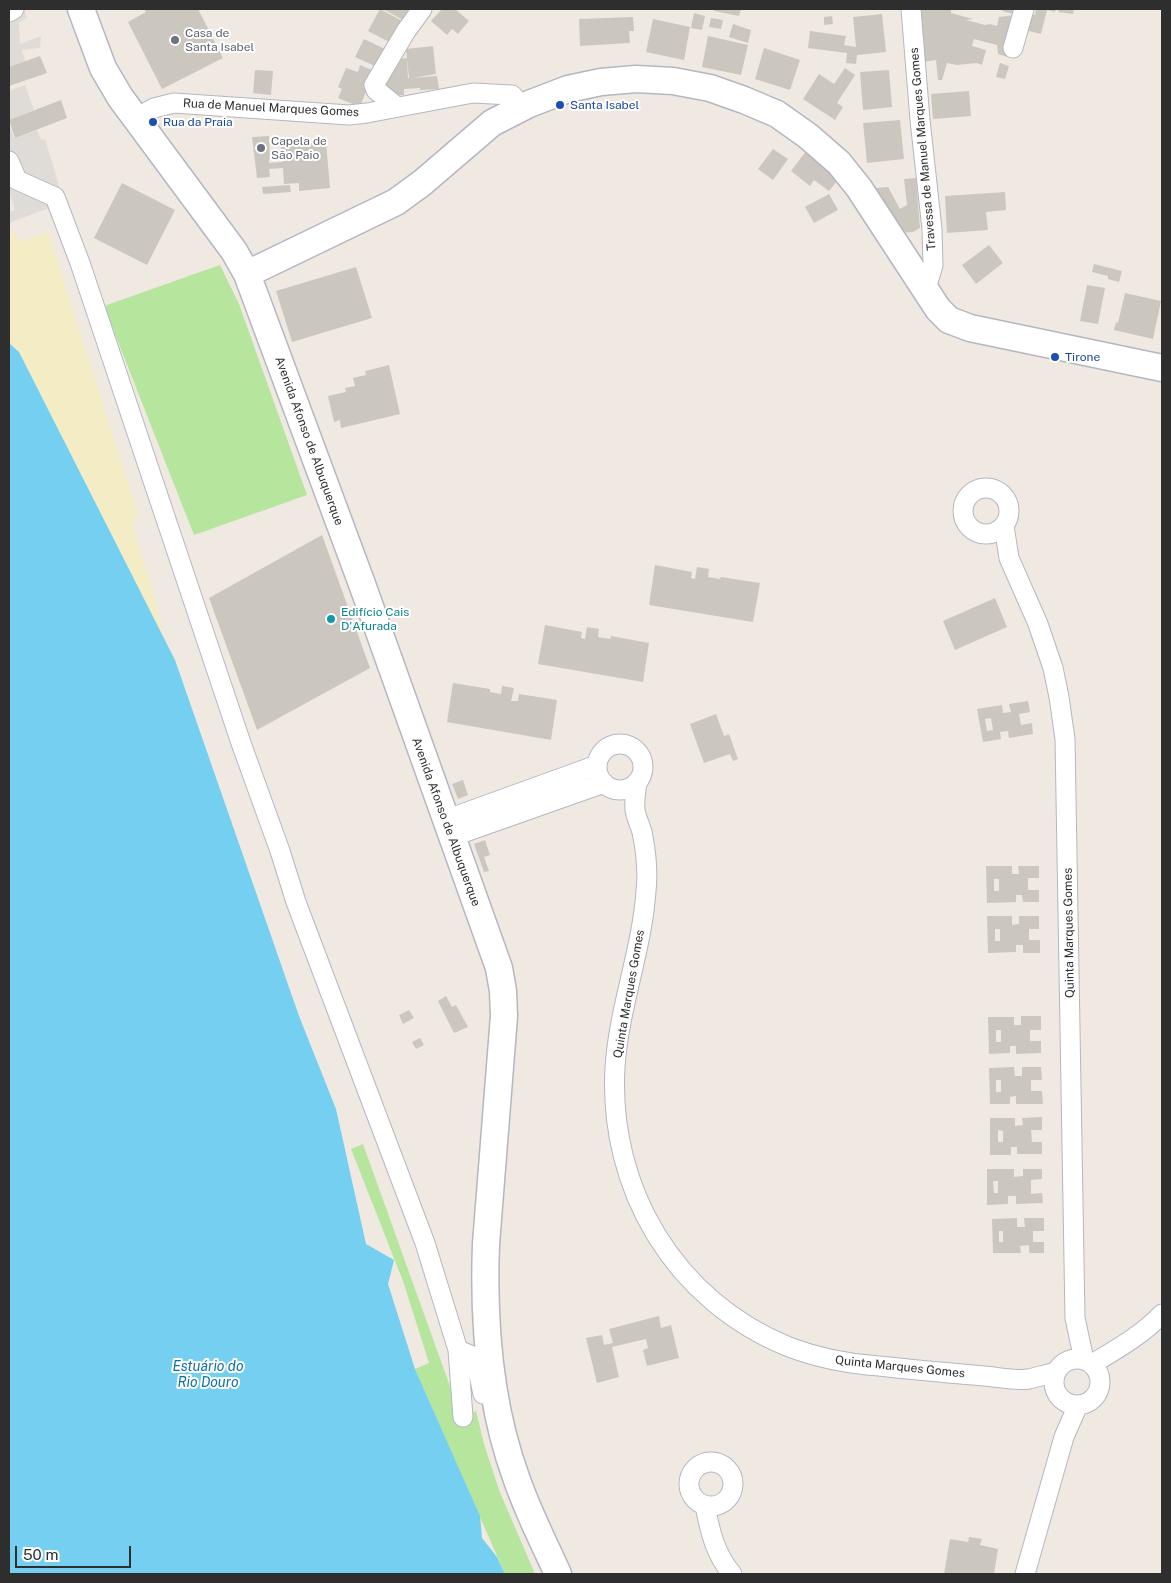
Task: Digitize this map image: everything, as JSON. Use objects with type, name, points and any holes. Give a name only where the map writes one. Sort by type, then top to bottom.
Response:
[{"type":"main road","points":[[84,10],[103,68],[134,119]]},
{"type":"main road","points":[[247,274],[396,202],[422,183],[492,123],[523,107],[568,89],[601,82],[636,79],[673,82],[710,88],[744,100],[777,114],[808,136],[850,175],[943,315],[963,326],[1162,368]]},
{"type":"main road","name":"Avenida Afonso de Albuquerque","points":[[134,119],[234,251],[247,274],[362,584],[499,968],[503,991],[504,1016],[485,1278],[488,1354],[496,1409],[517,1480],[558,1574]]},
{"type":"street","points":[[9,12],[14,9]]},
{"type":"street","points":[[397,107],[376,90],[374,85],[406,30],[422,9]]},
{"type":"street","name":"Travessa de Manuel Marques Gomes","points":[[911,9],[920,120],[932,229],[933,265],[926,289]]},
{"type":"street","points":[[1013,48],[1024,9]]},
{"type":"street","name":"Rua de Manuel Marques Gomes","points":[[134,119],[154,108],[174,103],[349,115],[473,93],[512,95],[523,107]]},
{"type":"street","points":[[9,162],[17,180],[55,197],[67,228],[296,902],[426,1243],[458,1350],[463,1417]]},
{"type":"street","name":"Quinta Marques Gomes","points":[[1009,558],[987,534],[976,532],[965,521],[964,505],[972,492],[979,489],[994,489],[1001,492],[1009,505],[1010,512],[1004,526],[1009,558],[1030,602],[1048,652],[1060,697],[1065,739],[1075,1318],[1079,1367],[1099,1389],[1096,1395],[1085,1404],[1066,1400],[1027,1379]]},
{"type":"street","points":[[987,534],[998,531],[1004,526]]},
{"type":"street","name":"Quinta Marques Gomes","points":[[597,765],[602,753],[607,748],[620,744],[634,749],[642,761],[643,769],[637,782],[635,809],[644,846],[647,869],[646,892],[643,916],[618,1040],[615,1067],[615,1099],[621,1148],[628,1176],[646,1216],[667,1252],[696,1286],[720,1307],[768,1338],[795,1349],[827,1358],[865,1365],[1027,1379],[1079,1367]]},
{"type":"street","points":[[448,828],[597,765],[600,778],[635,809]]},
{"type":"street","points":[[448,828],[610,786],[631,787],[637,782]]},
{"type":"street","name":"Quinta Marques Gomes","points":[[1025,1574],[1064,1437],[1066,1400],[1054,1387],[1054,1379],[1130,1342],[1162,1314]]},
{"type":"street","points":[[458,1350],[475,1357],[490,1427]]},
{"type":"street","points":[[706,1506],[715,1545],[724,1564],[732,1574]]},
{"type":"green space","points":[[220,265],[239,304],[307,495],[194,535],[104,306]]},
{"type":"green space","points":[[363,1144],[461,1417],[476,1411],[484,1444],[499,1490],[535,1574],[505,1574],[415,1369],[429,1363],[403,1281],[351,1149]]},
{"type":"sand","points":[[13,230],[19,242],[48,232],[138,514],[132,525],[151,585],[164,639],[19,352],[9,343],[9,231]]},
{"type":"shaded area","points":[[9,9],[24,9],[27,18],[19,23],[20,44],[41,36],[40,48],[22,50],[26,63],[9,69]]},
{"type":"shaded area","points":[[25,85],[34,110],[9,120],[9,91]]},
{"type":"shaded area","points":[[9,123],[14,138],[37,130],[41,140],[45,139],[60,189],[63,219],[54,223],[49,208],[9,223],[9,212],[15,210],[9,191]]},
{"type":"water","name":"Estuário do Rio Douro","points":[[9,343],[19,352],[175,660],[299,1016],[336,1109],[366,1244],[394,1260],[388,1284],[415,1369],[480,1516],[482,1538],[497,1557],[505,1574],[9,1574]]},
{"type":"building","name":"Casa de Santa Isabel","points":[[144,9],[198,9],[223,58],[162,89],[128,22],[146,12]]},
{"type":"building","points":[[380,9],[404,22],[393,44],[368,31]]},
{"type":"building","points":[[383,9],[409,9],[403,20]]},
{"type":"building","points":[[442,9],[455,9],[469,21],[458,34],[452,29],[447,35],[431,21]]},
{"type":"building","points":[[714,9],[741,9],[739,16],[714,11]]},
{"type":"building","points":[[919,9],[951,9],[951,13],[973,19],[966,20],[997,26],[999,17],[1016,15],[1002,11],[1003,9],[1021,9],[1008,57],[998,54],[997,45],[974,39],[972,46],[986,50],[982,65],[977,63],[957,65],[947,63],[942,80],[938,80],[936,60],[924,62]]},
{"type":"building","points":[[1036,9],[1056,9],[1055,12],[1047,10],[1041,34],[1021,29],[1024,13],[1035,15]]},
{"type":"building","points":[[1059,9],[1074,9],[1073,14],[1058,12]]},
{"type":"building","points":[[694,13],[705,16],[702,30],[691,28]]},
{"type":"building","points":[[882,14],[886,52],[857,55],[856,64],[846,63],[847,53],[808,48],[810,31],[846,36],[844,45],[856,47],[853,17]]},
{"type":"building","points":[[832,16],[833,24],[824,25],[824,17]]},
{"type":"building","points":[[633,17],[634,31],[629,31],[630,43],[580,46],[579,19]]},
{"type":"building","points":[[711,18],[723,20],[721,29],[709,27]]},
{"type":"building","points":[[653,19],[690,27],[684,60],[646,52]]},
{"type":"building","points":[[733,24],[751,30],[748,43],[729,37]]},
{"type":"building","points":[[708,36],[748,45],[741,75],[702,67]]},
{"type":"building","points":[[364,39],[387,50],[379,68],[355,57]]},
{"type":"building","points":[[433,46],[436,74],[412,78],[437,76],[439,89],[404,89],[404,95],[387,96],[385,66],[398,66],[397,59],[407,58],[406,49]]},
{"type":"building","points":[[764,48],[800,60],[790,90],[755,79]]},
{"type":"building","points":[[40,56],[47,73],[9,86],[9,67]]},
{"type":"building","points":[[1000,63],[1009,66],[1005,79],[996,77]]},
{"type":"building","points":[[360,65],[374,71],[360,107],[338,98],[342,89],[338,87],[346,68],[358,72]]},
{"type":"building","points":[[845,68],[855,75],[837,103],[843,107],[835,120],[803,99],[819,74],[834,84]]},
{"type":"building","points":[[255,70],[273,71],[271,95],[253,93]]},
{"type":"building","points":[[889,70],[892,107],[863,110],[860,72]]},
{"type":"building","points":[[969,91],[971,116],[933,119],[931,94]]},
{"type":"building","points":[[61,100],[67,118],[15,138],[9,120]]},
{"type":"building","points":[[900,120],[904,159],[867,163],[863,123]]},
{"type":"building","points":[[269,136],[269,163],[282,162],[281,146],[326,142],[330,188],[299,191],[299,183],[284,184],[283,168],[269,169],[270,177],[257,178],[252,137]]},
{"type":"building","points":[[773,149],[788,159],[773,180],[758,169]]},
{"type":"building","points":[[807,150],[841,176],[829,191],[814,180],[810,186],[791,171]]},
{"type":"building","points":[[916,178],[920,228],[913,232],[901,233],[875,188],[888,187],[900,209],[907,205],[904,179]]},
{"type":"building","points":[[122,183],[175,210],[147,265],[94,238]]},
{"type":"building","points":[[290,185],[291,192],[263,194],[262,187]]},
{"type":"building","points":[[1005,192],[1006,210],[986,212],[988,230],[947,233],[945,196]]},
{"type":"building","points":[[829,194],[838,210],[814,223],[805,207]]},
{"type":"building","points":[[989,245],[1003,263],[976,284],[962,265]]},
{"type":"building","points":[[1094,264],[1122,271],[1119,282],[1108,279],[1108,276],[1092,272]]},
{"type":"building","points":[[356,267],[372,318],[292,342],[276,291]]},
{"type":"building","points":[[1087,285],[1105,288],[1098,324],[1080,321]]},
{"type":"building","points":[[1125,293],[1161,301],[1153,339],[1114,330],[1116,322],[1118,323]]},
{"type":"building","points":[[389,365],[400,414],[341,428],[340,420],[334,422],[328,396],[346,392],[345,388],[355,386],[353,378],[366,375],[365,371]]},
{"type":"building","points":[[322,535],[370,668],[257,730],[209,598]]},
{"type":"building","points":[[655,565],[692,572],[691,578],[695,579],[697,567],[709,569],[708,577],[760,583],[753,622],[649,605]]},
{"type":"building","points":[[995,598],[1007,627],[955,650],[943,621]]},
{"type":"building","points":[[545,625],[582,632],[581,638],[585,639],[587,627],[599,629],[598,637],[610,639],[611,636],[649,643],[643,682],[538,664]]},
{"type":"building","points":[[453,683],[490,689],[490,692],[501,694],[502,686],[514,688],[511,701],[518,701],[519,694],[557,700],[551,740],[447,722]]},
{"type":"building","points":[[1028,701],[1030,712],[1019,714],[1021,725],[1032,723],[1033,734],[1009,738],[1008,731],[1000,732],[1001,739],[983,742],[977,709],[1002,705],[1003,713],[1011,712],[1009,704]],"holes":[[[991,718],[993,730],[987,731],[985,719]]]},
{"type":"building","points":[[716,714],[724,736],[729,734],[738,759],[733,761],[730,754],[704,763],[690,724]]},
{"type":"building","points":[[463,780],[468,795],[458,799],[452,784]]},
{"type":"building","points":[[485,840],[490,855],[484,857],[489,871],[484,872],[474,844]]},
{"type":"building","points":[[986,866],[1012,866],[1012,874],[1019,874],[1018,866],[1039,866],[1039,878],[1028,878],[1028,890],[1039,890],[1039,902],[1023,902],[1022,895],[1016,895],[1016,902],[987,903]],"holes":[[[994,879],[999,879],[999,891],[994,891]]]},
{"type":"building","points":[[987,916],[1012,916],[1012,925],[1019,924],[1019,916],[1039,916],[1039,929],[1029,929],[1029,940],[1040,940],[1040,953],[1023,953],[1023,945],[1016,945],[1016,952],[988,953]],"holes":[[[995,929],[1000,929],[1000,941],[995,941]]]},
{"type":"building","points":[[446,996],[452,1007],[456,1005],[468,1027],[454,1033],[438,1001]]},
{"type":"building","points":[[409,1010],[414,1018],[403,1024],[399,1015]]},
{"type":"building","points":[[1021,1016],[1041,1016],[1041,1030],[1030,1030],[1030,1041],[1041,1041],[1041,1053],[1016,1054],[1016,1046],[1010,1046],[1010,1053],[989,1054],[988,1017],[1014,1017],[1014,1025],[1021,1025]],"holes":[[[996,1030],[1001,1030],[1001,1042],[996,1042]]]},
{"type":"building","points":[[420,1038],[424,1045],[416,1049],[412,1042]]},
{"type":"building","points":[[1014,1067],[1015,1076],[1022,1076],[1022,1067],[1041,1067],[1042,1080],[1031,1080],[1031,1091],[1042,1091],[1043,1104],[1016,1104],[1016,1096],[1010,1097],[1010,1104],[990,1104],[989,1068]],"holes":[[[996,1080],[1001,1080],[1001,1092],[996,1092]]]},
{"type":"building","points":[[1042,1117],[1042,1130],[1031,1130],[1032,1142],[1042,1142],[1042,1154],[1017,1154],[1017,1147],[1011,1147],[1011,1155],[990,1155],[990,1118],[1015,1118],[1015,1126],[1023,1125],[1022,1118]],"holes":[[[998,1130],[1003,1131],[1003,1142],[998,1142]]]},
{"type":"building","points":[[987,1169],[1014,1169],[1014,1177],[1023,1176],[1023,1169],[1042,1169],[1042,1179],[1031,1180],[1031,1194],[1042,1193],[1043,1203],[1016,1204],[1016,1196],[1008,1196],[1008,1204],[987,1205]],"holes":[[[993,1181],[998,1181],[998,1193],[994,1193]]]},
{"type":"building","points":[[1017,1218],[1017,1227],[1025,1227],[1024,1218],[1044,1218],[1044,1231],[1033,1231],[1033,1242],[1044,1242],[1044,1253],[1029,1253],[1029,1245],[1020,1246],[1021,1253],[993,1253],[992,1219]],"holes":[[[999,1231],[1003,1231],[1003,1242],[999,1242]]]},
{"type":"building","points":[[659,1316],[661,1328],[671,1325],[679,1358],[647,1366],[643,1350],[648,1348],[646,1339],[612,1347],[619,1377],[597,1383],[586,1338],[602,1335],[604,1345],[613,1343],[609,1329]]},
{"type":"building","points":[[969,1537],[982,1539],[980,1545],[998,1549],[994,1574],[944,1574],[950,1539],[968,1542]]},
{"type":"place","name":"Casa de Santa Isabel","points":[[175,40]]},
{"type":"place","name":"Santa Isabel","points":[[560,105]]},
{"type":"place","name":"Rua da Praia","points":[[153,122]]},
{"type":"place","name":"Capela de São Paio","points":[[261,148]]},
{"type":"place","name":"Tirone","points":[[1055,357]]},
{"type":"place","name":"Edifício Cais D'Afurada","points":[[331,619]]}]
